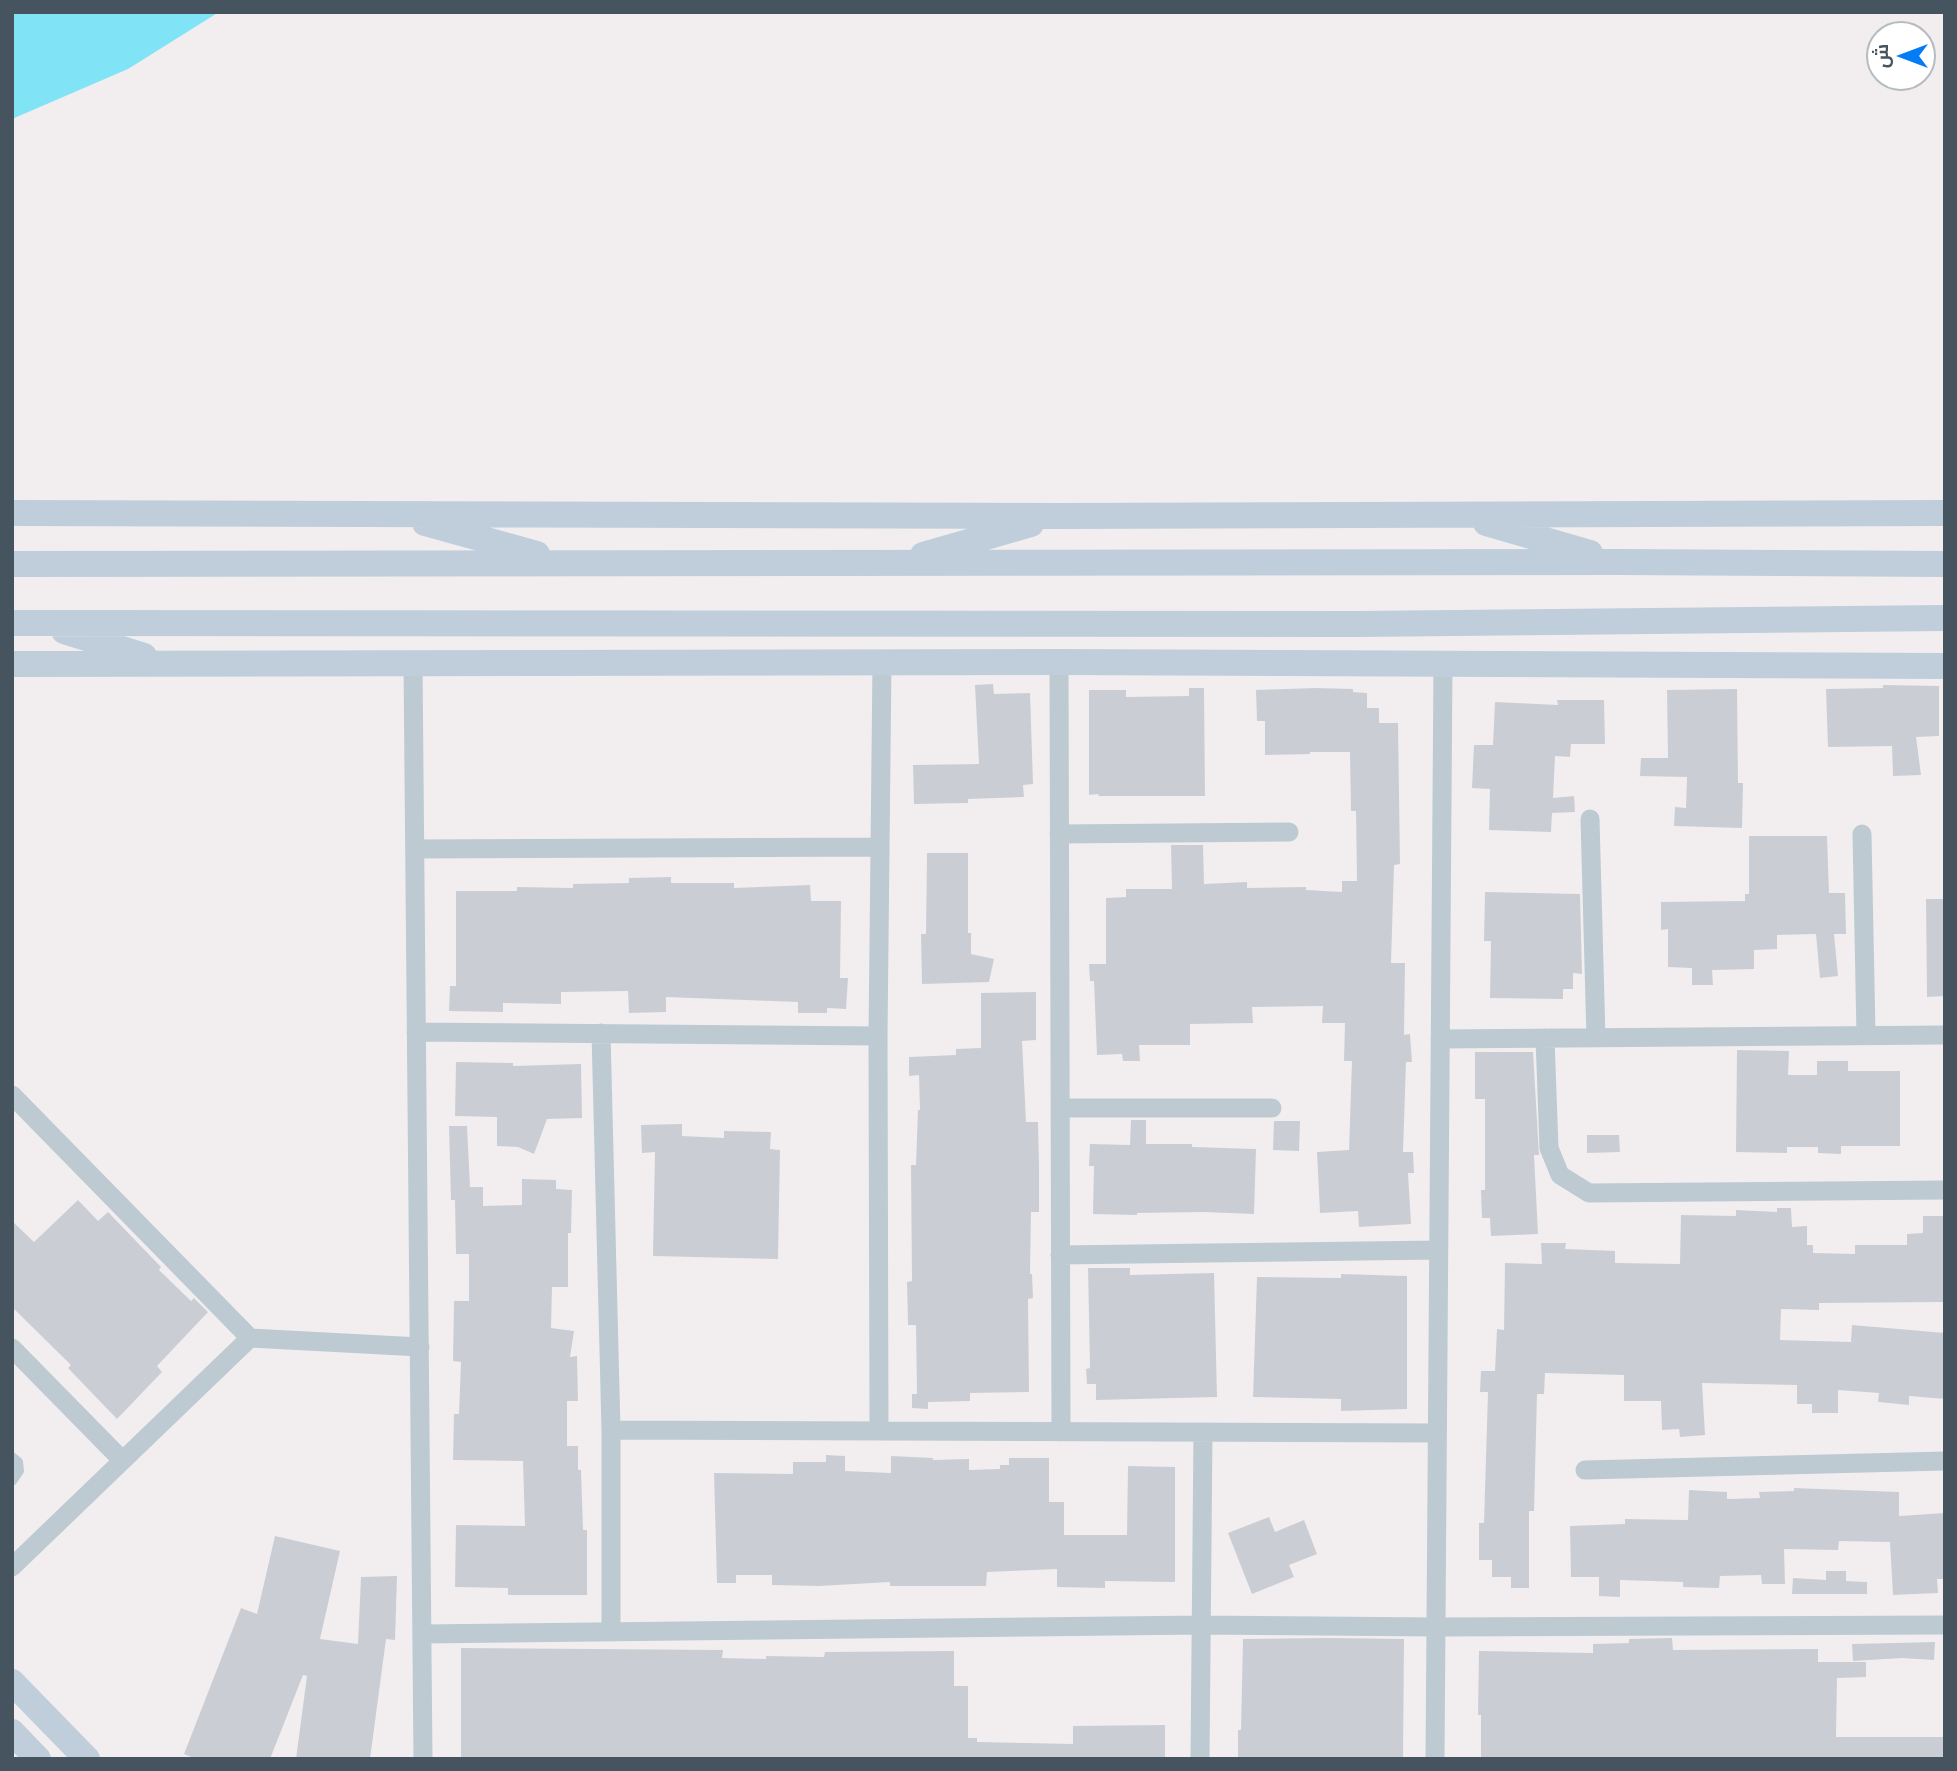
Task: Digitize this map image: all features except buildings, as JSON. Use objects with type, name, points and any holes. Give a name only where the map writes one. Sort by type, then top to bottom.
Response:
[{"type":"main road","points":[[12,513],[1060,516],[1945,513]]},
{"type":"main road","points":[[392,514],[569,563]]},
{"type":"main road","points":[[1458,514],[1619,562]]},
{"type":"main road","points":[[890,564],[1060,516]]},
{"type":"main road","points":[[12,564],[1945,564]]},
{"type":"main road","points":[[12,623],[1357,624],[1945,618]]},
{"type":"main road","points":[[39,623],[165,664]]},
{"type":"main road","points":[[1230,663],[1284,644],[1357,624]]},
{"type":"main road","points":[[12,664],[1059,662],[1945,666]]},
{"type":"main road","points":[[12,1682],[87,1759]]},
{"type":"main road","points":[[12,1732],[38,1759]]},
{"type":"street","points":[[879,1431],[878,1037],[882,662]]},
{"type":"street","points":[[1059,662],[1061,1432]]},
{"type":"street","points":[[413,663],[423,1759]]},
{"type":"street","points":[[1434,1759],[1443,664]]},
{"type":"street","points":[[1590,819],[1596,1038]]},
{"type":"street","points":[[1059,834],[1289,832]]},
{"type":"street","points":[[1862,834],[1866,1035]]},
{"type":"street","points":[[415,849],[879,847]]},
{"type":"street","points":[[416,1032],[878,1037]]},
{"type":"street","points":[[601,1033],[611,1430],[611,1631]]},
{"type":"street","points":[[1440,1039],[1945,1035]]},
{"type":"street","points":[[1545,1038],[1549,1148],[1560,1175],[1589,1193],[1945,1190]]},
{"type":"street","points":[[12,1095],[250,1338],[420,1347]]},
{"type":"street","points":[[1060,1108],[1272,1108]]},
{"type":"street","points":[[1060,1255],[1438,1250]]},
{"type":"street","points":[[12,1567],[250,1338]]},
{"type":"street","points":[[12,1348],[122,1460]]},
{"type":"street","points":[[611,1430],[1437,1433]]},
{"type":"street","points":[[1200,1759],[1203,1432]]},
{"type":"street","points":[[1585,1470],[1945,1461]]},
{"type":"street","points":[[422,1634],[1201,1625],[1945,1625]]},
{"type":"lane","points":[[12,1457],[18,1462],[19,1471],[12,1481]]},
{"type":"water","points":[[12,12],[219,12],[128,69],[12,119]]}]
